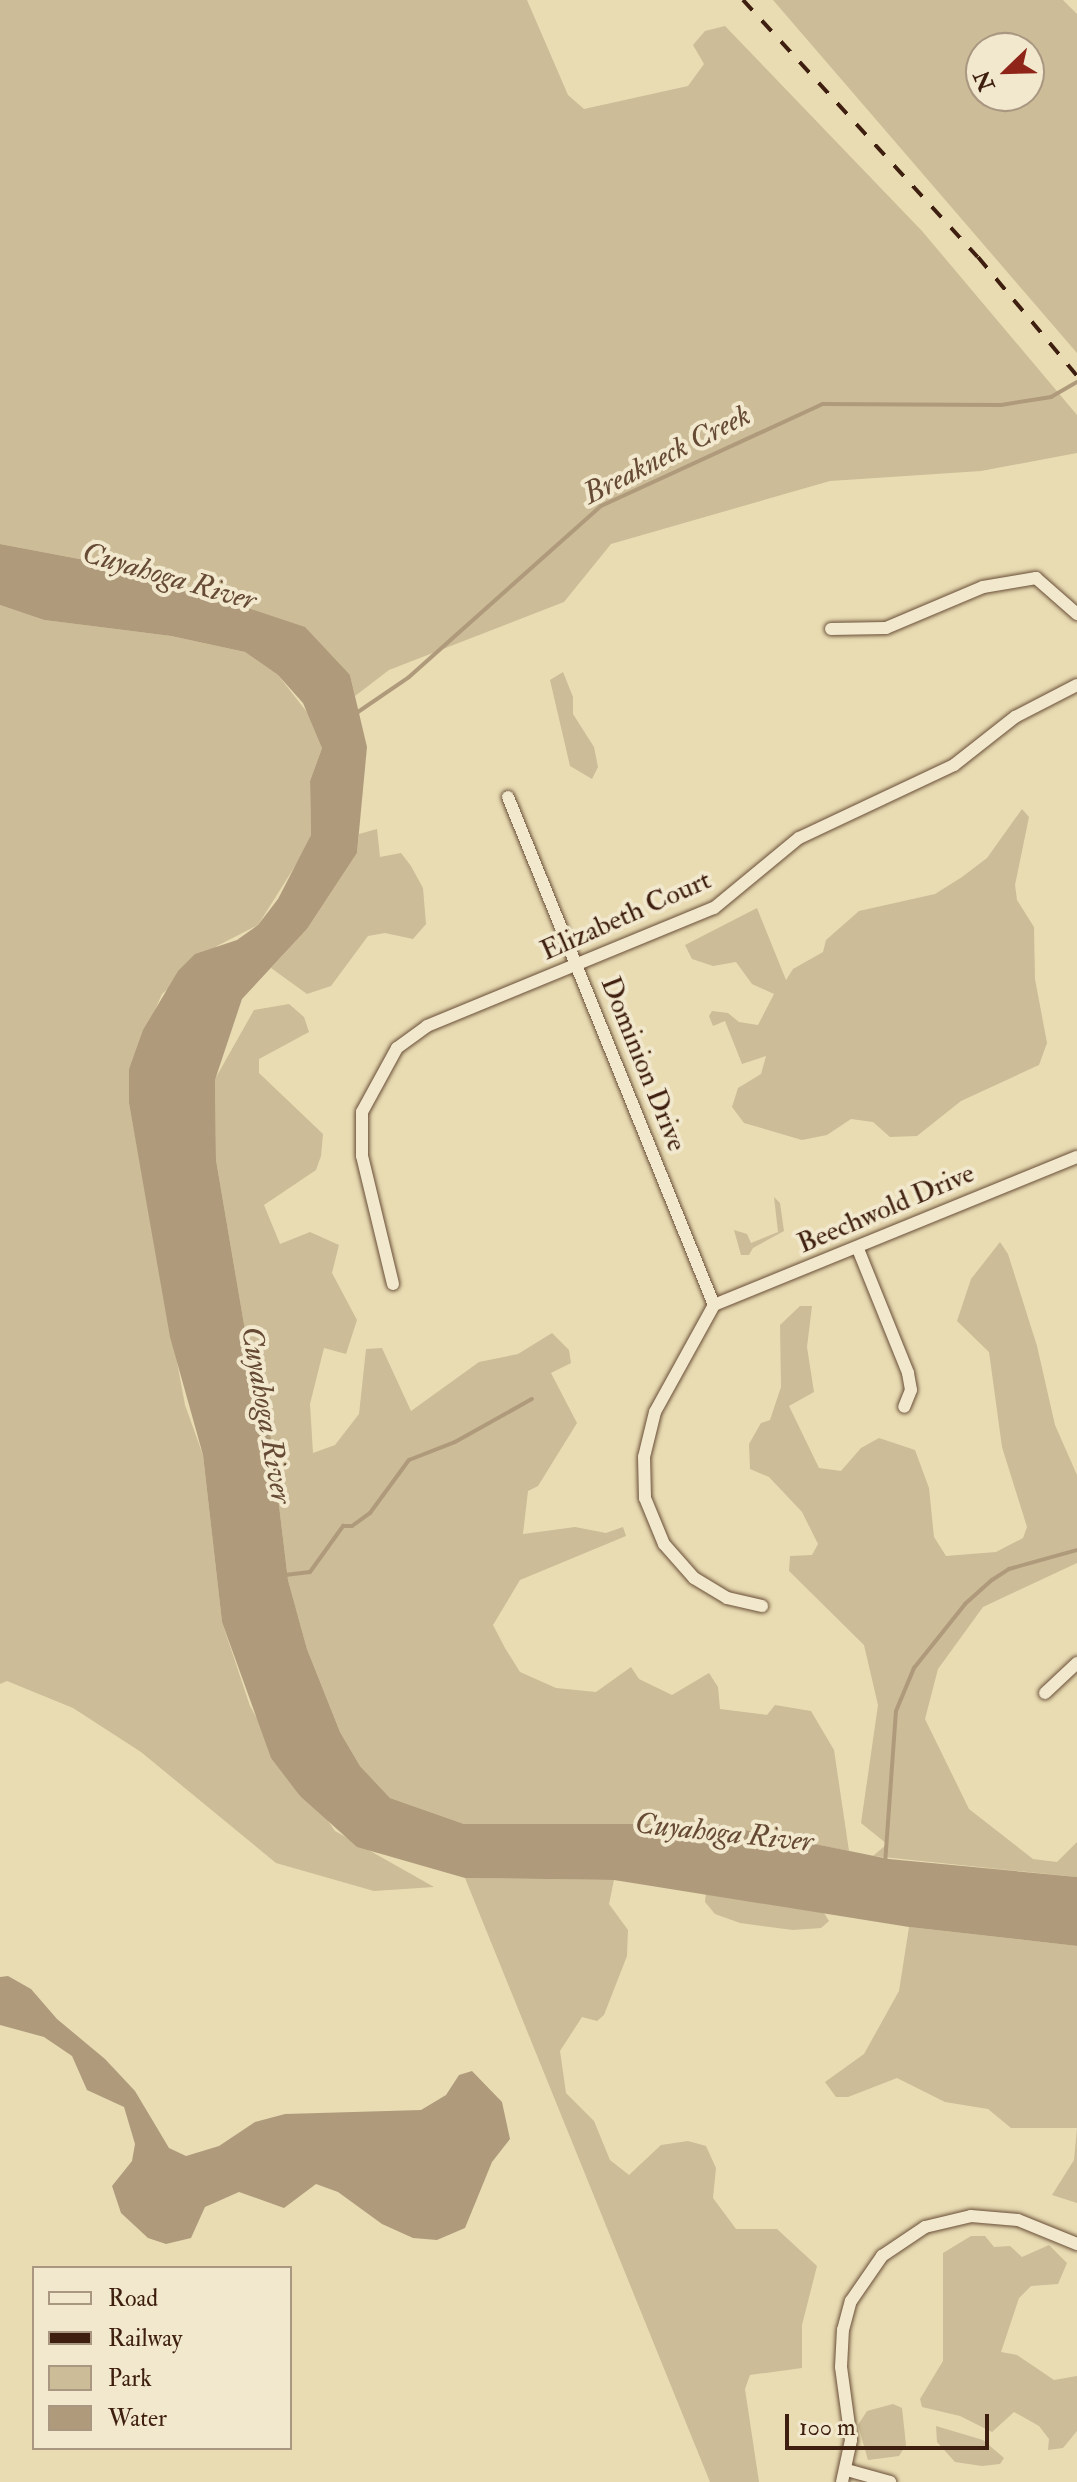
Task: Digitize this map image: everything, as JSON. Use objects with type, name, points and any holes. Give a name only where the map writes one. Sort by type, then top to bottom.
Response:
[{"type":"street","points":[[831,629],[886,628],[983,587],[1036,578],[1077,614]]},
{"type":"street","name":"Elizabeth Court","points":[[393,1284],[362,1156],[362,1112],[375,1080],[397,1048],[427,1026],[714,908],[799,838],[954,765],[1015,717],[1077,685]]},
{"type":"street","name":"Dominion Drive","points":[[508,797],[714,1305]]},
{"type":"street","name":"Beechwold Drive","points":[[714,1305],[858,1249],[1077,1157]]},
{"type":"street","points":[[858,1249],[908,1373],[911,1390],[904,1407]]},
{"type":"street","points":[[714,1305],[692,1336],[655,1412],[644,1457],[645,1498],[664,1544],[690,1574],[727,1598],[762,1606]]},
{"type":"street","points":[[1045,1693],[1077,1663]]},
{"type":"street","points":[[890,2482],[845,2476],[851,2440],[841,2367],[843,2330],[851,2301],[882,2256],[925,2227],[971,2216],[1018,2220],[1077,2244]]},
{"type":"green space","points":[[0,0],[527,0],[568,95],[584,109],[688,86],[704,64],[693,45],[705,31],[725,26],[922,231],[1077,415],[1077,453],[981,471],[830,481],[611,544],[564,602],[389,670],[355,696],[350,675],[235,603],[127,568],[0,544]]},
{"type":"green space","points":[[773,0],[1063,0],[1077,14],[1077,353]]},
{"type":"green space","points":[[0,605],[44,620],[171,636],[245,652],[278,675],[317,725],[322,748],[310,781],[311,835],[302,855],[258,925],[217,946],[162,994],[129,1069],[129,1103],[185,1405],[203,1455],[222,1622],[250,1706],[300,1796],[317,1805],[335,1831],[434,1887],[374,1891],[276,1863],[141,1752],[73,1708],[7,1681],[0,1684]]},
{"type":"green space","points":[[563,672],[573,697],[573,714],[594,747],[598,767],[592,779],[570,766],[550,680]]},
{"type":"green space","points":[[1022,809],[1029,817],[1015,885],[1017,900],[1034,927],[1035,979],[1047,1043],[1039,1065],[961,1101],[917,1136],[890,1137],[873,1122],[851,1119],[827,1135],[802,1140],[744,1123],[732,1107],[738,1088],[761,1074],[766,1056],[742,1064],[725,1021],[713,1026],[709,1016],[712,1011],[728,1013],[739,1022],[758,1025],[774,994],[752,984],[736,962],[713,966],[692,959],[685,945],[757,908],[786,980],[793,969],[823,952],[826,940],[859,911],[935,894],[962,877],[987,858]]},
{"type":"green space","points":[[377,829],[380,857],[401,853],[423,888],[426,924],[413,939],[385,933],[368,936],[331,986],[307,994],[271,968],[307,929],[357,853],[359,834]]},
{"type":"green space","points":[[289,1004],[304,1017],[309,1032],[259,1059],[259,1073],[323,1134],[321,1156],[316,1170],[264,1205],[280,1244],[310,1232],[339,1245],[332,1273],[357,1320],[346,1354],[324,1348],[310,1404],[313,1453],[335,1445],[359,1414],[366,1349],[382,1348],[411,1411],[479,1362],[518,1354],[552,1333],[569,1350],[571,1363],[551,1373],[577,1423],[538,1486],[528,1491],[523,1534],[575,1527],[606,1533],[623,1527],[626,1536],[520,1580],[493,1625],[505,1648],[520,1672],[556,1688],[596,1692],[631,1667],[639,1679],[672,1695],[709,1673],[718,1687],[720,1709],[767,1715],[775,1705],[811,1711],[834,1750],[849,1851],[716,1824],[464,1824],[390,1798],[360,1766],[340,1732],[307,1649],[288,1580],[268,1414],[245,1330],[216,1160],[215,1079],[254,1010]]},
{"type":"green space","points":[[774,1197],[780,1203],[784,1231],[753,1248],[749,1255],[741,1255],[734,1230],[747,1234],[751,1243],[778,1232]]},
{"type":"green space","points":[[1000,1242],[1008,1254],[1037,1346],[1055,1425],[1077,1475],[1077,1563],[983,1607],[938,1669],[925,1719],[969,1809],[1033,1859],[1057,1862],[1077,1842],[1077,1877],[873,1856],[887,1844],[861,1823],[878,1705],[864,1645],[789,1571],[790,1556],[812,1555],[818,1544],[802,1512],[769,1477],[750,1469],[749,1444],[761,1423],[770,1420],[781,1387],[780,1325],[800,1306],[812,1306],[807,1347],[814,1392],[789,1406],[819,1468],[841,1471],[861,1448],[879,1438],[915,1450],[929,1488],[934,1537],[946,1556],[996,1552],[1023,1538],[1027,1527],[1002,1447],[989,1352],[957,1321],[971,1279]]},
{"type":"green space","points":[[465,1878],[614,1880],[609,1904],[628,1930],[627,1956],[604,2015],[597,2021],[582,2017],[560,2051],[566,2093],[594,2121],[610,2160],[629,2175],[661,2145],[688,2141],[706,2146],[716,2168],[713,2198],[736,2229],[777,2229],[817,2266],[802,2325],[802,2368],[750,2375],[745,2389],[759,2482],[710,2482]]},
{"type":"green space","points":[[706,1892],[824,1913],[829,1921],[821,1928],[793,1930],[740,1923],[715,1914],[705,1902]]},
{"type":"green space","points":[[909,1927],[1077,1946],[1077,2128],[1011,2128],[988,2109],[945,2102],[897,2078],[848,2097],[836,2097],[825,2082],[864,2054],[899,1991]]},
{"type":"green space","points":[[1077,2128],[1077,2203],[1052,2195],[1074,2160]]},
{"type":"green space","points":[[971,2236],[985,2236],[994,2247],[1010,2246],[1022,2257],[1049,2245],[1067,2263],[1058,2284],[1031,2286],[1019,2298],[1001,2352],[1017,2355],[1054,2380],[1077,2376],[1077,2431],[1063,2448],[1048,2450],[1049,2439],[1039,2426],[1014,2412],[992,2432],[960,2416],[922,2407],[920,2399],[943,2361],[943,2253]]},
{"type":"green space","points":[[893,2404],[902,2408],[906,2445],[899,2456],[868,2460],[858,2425],[867,2411]]},
{"type":"green space","points":[[936,2426],[983,2440],[1004,2458],[1000,2464],[982,2466],[955,2462],[937,2442]]},
{"type":"water","name":"Cuyahoga River","points":[[0,544],[127,568],[305,627],[350,675],[367,747],[357,853],[307,929],[242,999],[215,1080],[216,1160],[245,1330],[268,1414],[288,1580],[307,1649],[340,1732],[360,1766],[390,1798],[464,1824],[716,1824],[889,1859],[1077,1877],[1077,1946],[909,1927],[614,1880],[465,1878],[357,1847],[300,1796],[271,1758],[222,1622],[203,1455],[170,1337],[129,1103],[129,1069],[143,1030],[178,971],[195,954],[237,940],[258,925],[278,899],[311,835],[310,781],[322,748],[303,703],[278,675],[245,652],[171,636],[44,620],[0,605]]},
{"type":"water","points":[[8,1976],[31,1989],[57,2019],[105,2059],[135,2091],[169,2148],[186,2156],[219,2146],[255,2122],[285,2114],[421,2110],[446,2095],[459,2075],[472,2071],[502,2102],[510,2139],[492,2162],[465,2228],[437,2240],[413,2238],[382,2224],[338,2192],[316,2184],[284,2208],[239,2192],[205,2207],[191,2238],[166,2244],[148,2238],[121,2213],[112,2186],[132,2161],[135,2144],[124,2107],[87,2090],[72,2056],[44,2037],[0,2025],[0,1977]]},
{"type":"waterway","name":"Breakneck Creek","points":[[355,714],[409,677],[601,506],[823,404],[1001,405],[1051,397],[1077,382]]},
{"type":"waterway","points":[[285,1575],[310,1572],[343,1526],[352,1526],[370,1513],[409,1460],[455,1442],[532,1399]]},
{"type":"waterway","points":[[885,1864],[896,1711],[914,1668],[965,1604],[992,1580],[1009,1569],[1077,1550]]},
{"type":"railway","points":[[743,0],[978,257],[1077,376]]}]
